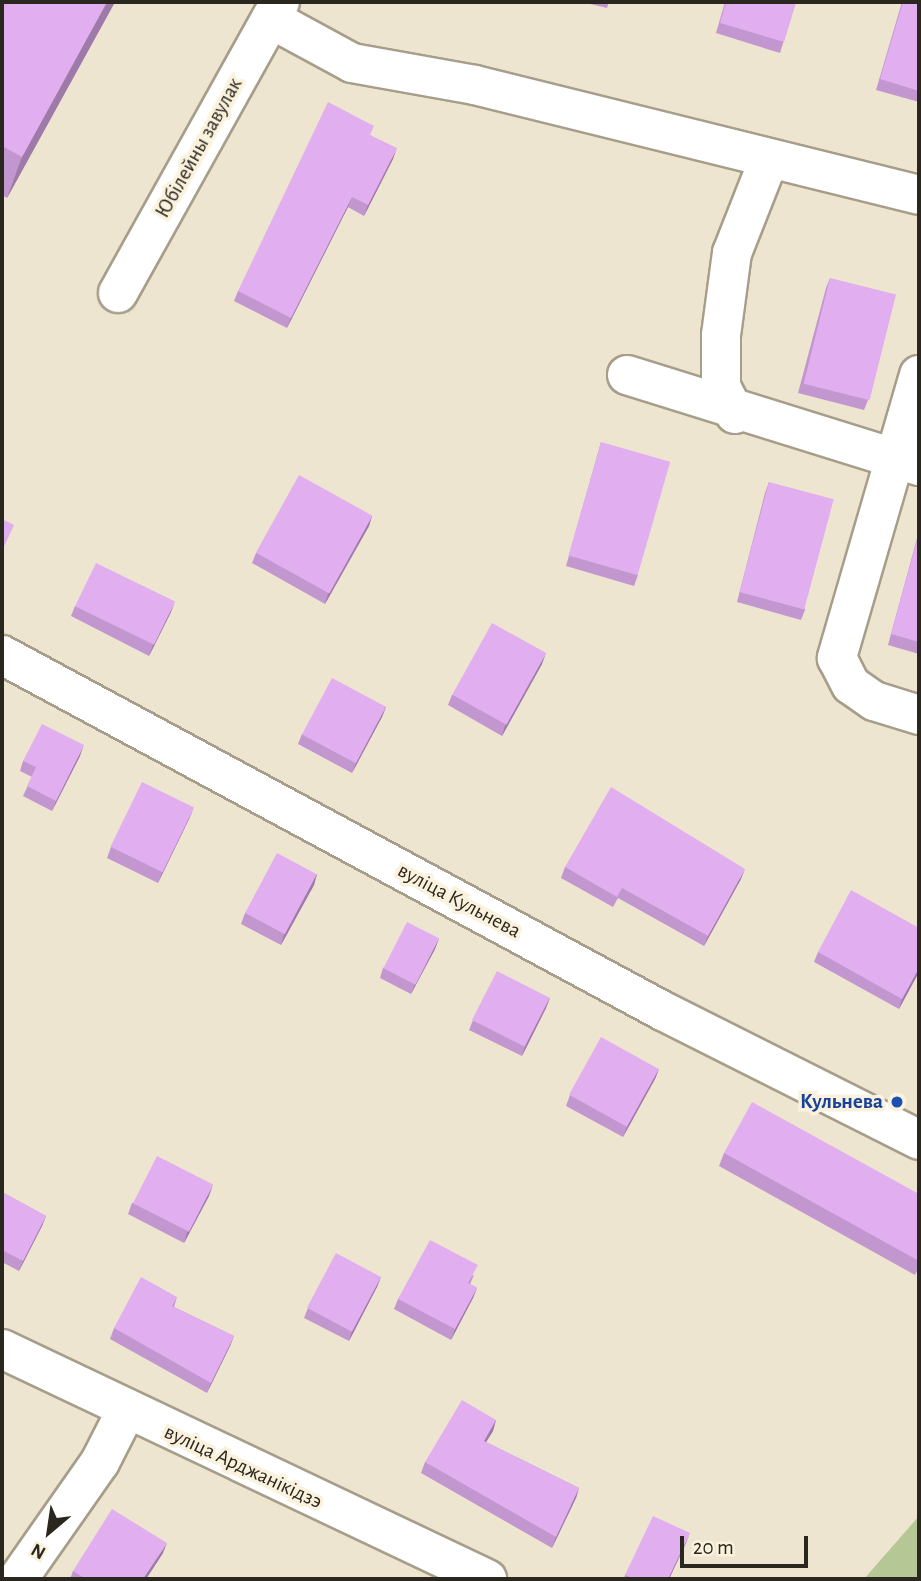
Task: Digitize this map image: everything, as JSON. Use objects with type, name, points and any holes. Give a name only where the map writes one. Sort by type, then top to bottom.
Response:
[{"type":"street","points":[[276,11],[352,63],[474,85],[919,195]]},
{"type":"street","name":"Юбілейны завулак","points":[[118,293],[276,11]]},
{"type":"street","points":[[735,414],[721,386],[721,335],[732,253],[769,159]]},
{"type":"street","points":[[919,374],[907,464],[837,658],[851,684],[874,701],[919,715]]},
{"type":"street","points":[[627,375],[735,414],[907,464]]},
{"type":"street","name":"вуліца Кульнева","points":[[2,655],[663,1011],[919,1140]]},
{"type":"street","name":"вуліца Арджанікідзэ","points":[[2,1349],[126,1411],[487,1579]]},
{"type":"street","points":[[18,1579],[100,1462],[126,1411]]},
{"type":"green space","points":[[919,1516],[919,1579],[864,1579]]},
{"type":"building","points":[[2,2],[107,2],[22,157],[2,146]]},
{"type":"building","points":[[726,2],[796,2],[784,42],[720,23]]},
{"type":"building","points":[[903,2],[919,2],[919,91],[880,79]]},
{"type":"building","points":[[328,102],[374,126],[370,135],[397,148],[368,205],[352,197],[291,318],[238,291]]},
{"type":"building","points":[[830,278],[896,294],[870,400],[804,384]]},
{"type":"building","points":[[601,442],[670,462],[638,575],[568,555]]},
{"type":"building","points":[[299,475],[372,516],[329,594],[256,553]]},
{"type":"building","points":[[769,482],[834,499],[804,609],[739,592]]},
{"type":"building","points":[[2,519],[14,525],[2,551]]},
{"type":"building","points":[[919,533],[919,642],[891,634]]},
{"type":"building","points":[[96,563],[175,602],[154,645],[75,606]]},
{"type":"building","points":[[492,623],[546,653],[506,725],[452,695]]},
{"type":"building","points":[[332,678],[386,707],[356,763],[302,735]]},
{"type":"building","points":[[42,724],[84,745],[56,801],[27,786],[36,767],[23,761]]},
{"type":"building","points":[[142,782],[194,807],[163,872],[110,847]]},
{"type":"building","points":[[611,787],[745,869],[708,936],[622,888],[617,897],[565,867]]},
{"type":"building","points":[[277,853],[317,874],[285,934],[245,913]]},
{"type":"building","points":[[851,890],[919,928],[919,968],[902,999],[818,952]]},
{"type":"building","points":[[407,922],[439,938],[415,985],[383,968]]},
{"type":"building","points":[[497,971],[550,998],[525,1047],[472,1020]]},
{"type":"building","points":[[601,1037],[659,1069],[627,1127],[569,1095]]},
{"type":"building","points":[[752,1102],[919,1194],[919,1261],[724,1153]]},
{"type":"building","points":[[157,1156],[213,1185],[189,1232],[133,1203]]},
{"type":"building","points":[[2,1192],[46,1216],[23,1261],[2,1250]]},
{"type":"building","points":[[430,1240],[478,1265],[468,1283],[477,1288],[455,1329],[398,1299]]},
{"type":"building","points":[[336,1253],[381,1277],[352,1332],[307,1308]]},
{"type":"building","points":[[141,1277],[177,1297],[172,1306],[234,1336],[211,1383],[114,1328]]},
{"type":"building","points":[[462,1400],[496,1420],[484,1441],[579,1488],[556,1537],[425,1462]]},
{"type":"building","points":[[112,1509],[167,1543],[143,1579],[86,1579],[73,1571]]},
{"type":"building","points":[[653,1516],[690,1533],[668,1579],[634,1579],[625,1575]]},
{"type":"place","name":"Кульнева","points":[[897,1102]]}]
